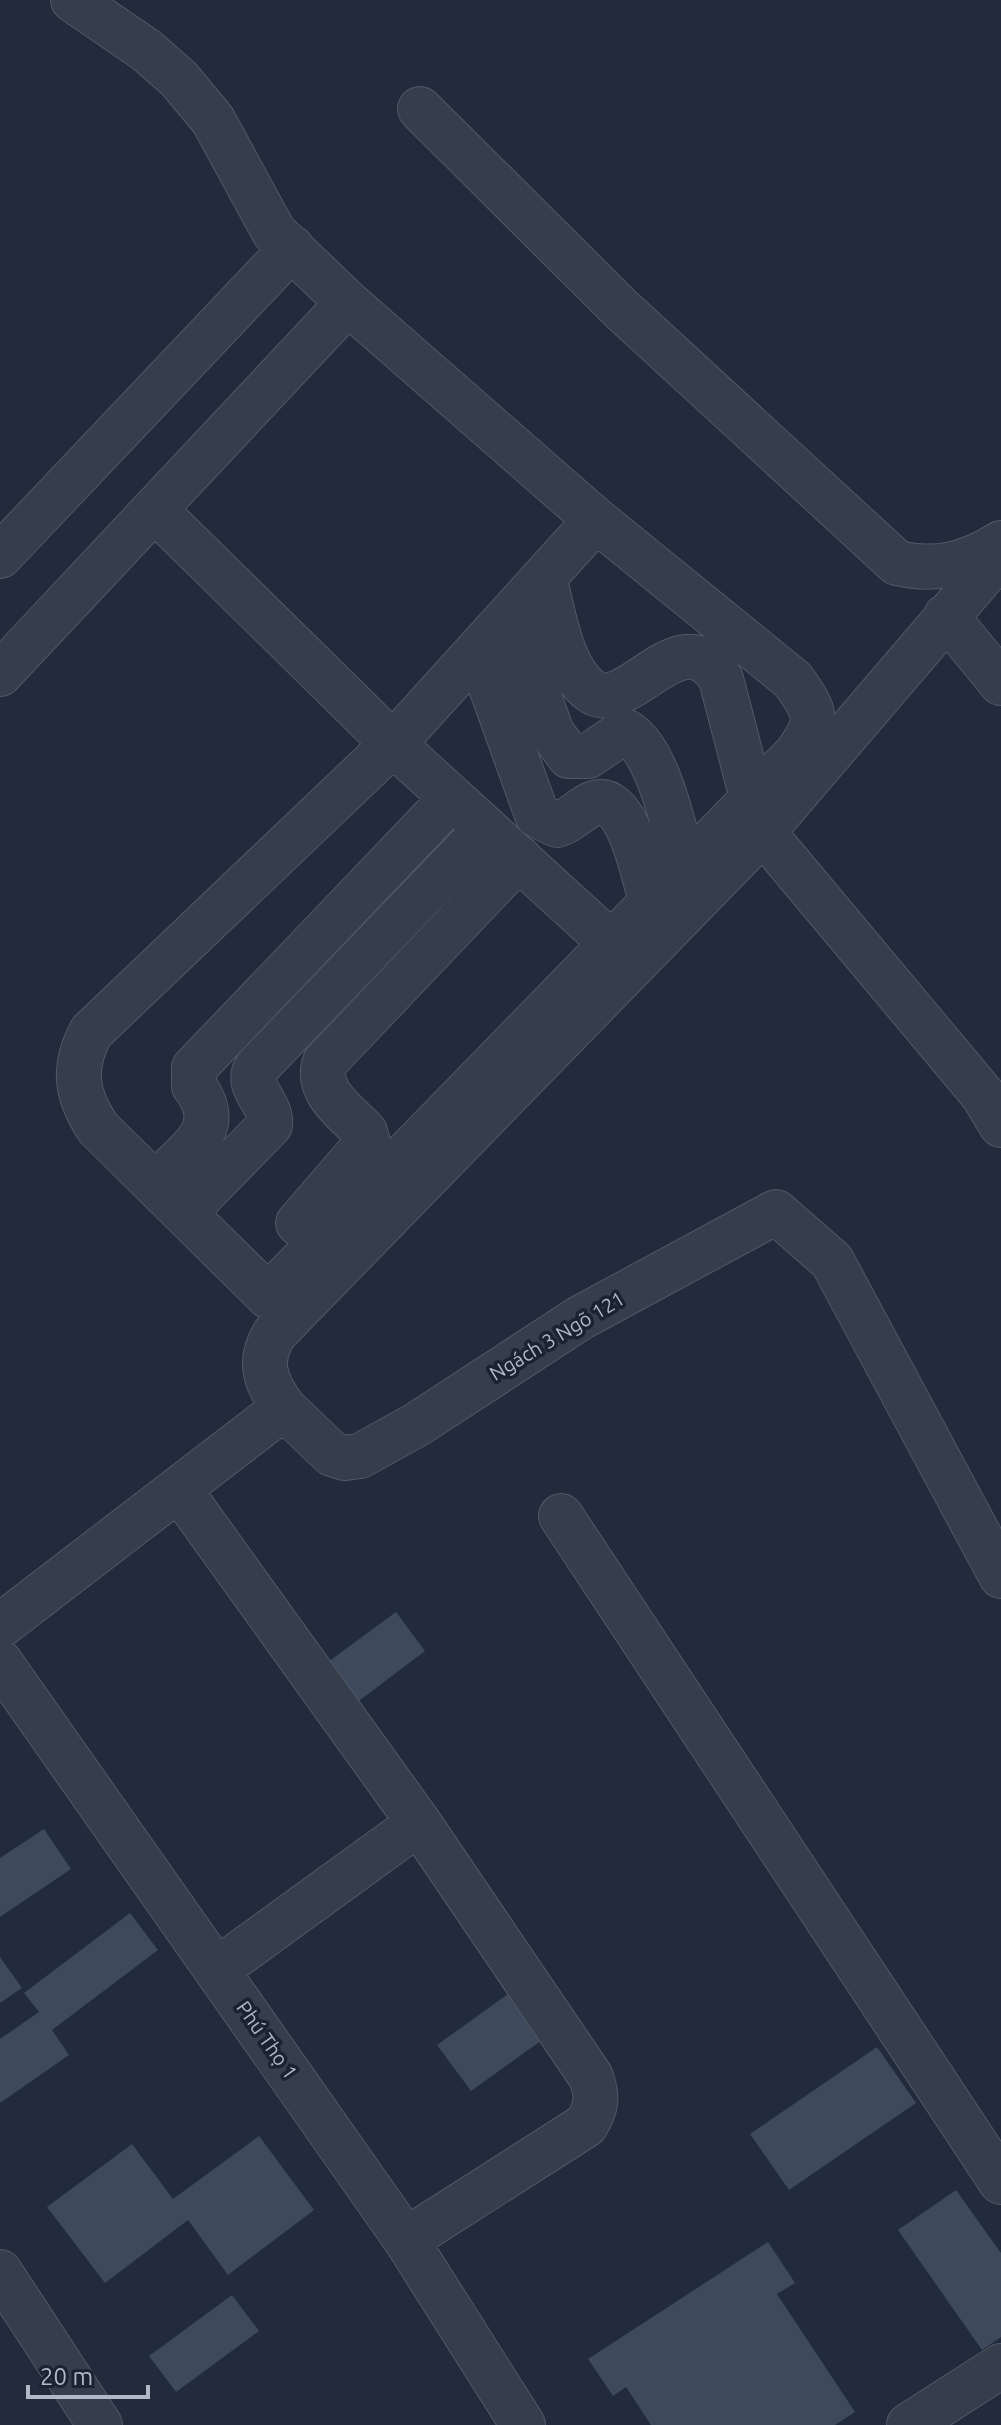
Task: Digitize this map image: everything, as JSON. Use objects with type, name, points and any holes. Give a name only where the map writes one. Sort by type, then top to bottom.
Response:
[{"type":"street","points":[[73,0],[146,50],[179,79],[213,120],[274,232],[348,303],[596,520],[793,680],[811,705],[815,723],[757,815],[685,867],[268,1296],[98,1128],[84,1106],[77,1080],[80,1054],[91,1032],[393,744],[596,520]]},
{"type":"street","points":[[420,109],[620,308],[897,563],[925,569],[937,567],[975,559],[1001,543]]},
{"type":"street","points":[[0,556],[292,248]]},
{"type":"street","points":[[0,674],[348,303]]},
{"type":"street","points":[[155,510],[393,744],[610,942]]},
{"type":"street","points":[[0,1626],[284,1408],[270,1389],[263,1363],[266,1346],[275,1333],[1001,554]]},
{"type":"street","points":[[544,578],[570,664],[590,691],[607,695],[621,691],[656,668],[678,659],[691,657],[714,668],[721,679],[757,815],[983,1095],[1001,1125]]},
{"type":"street","points":[[510,615],[552,733],[569,756],[588,756],[625,731],[639,742],[652,764],[685,867]]},
{"type":"street","points":[[946,616],[1001,683]]},
{"type":"street","points":[[478,651],[537,815],[557,825],[593,803],[615,806],[626,820],[651,901]]},
{"type":"street","points":[[169,1198],[210,1118],[194,1086],[194,1068],[452,798]]},
{"type":"street","points":[[169,1198],[270,1125],[270,1113],[253,1083],[252,1073],[486,829]]},
{"type":"street","points":[[249,1277],[362,1153],[368,1142],[365,1132],[323,1087],[321,1074],[325,1062],[519,858]]},
{"type":"street","name":"Ngách 3 Ngõ 121","points":[[284,1408],[332,1454],[345,1458],[360,1456],[416,1425],[580,1318],[776,1212],[832,1261],[1001,1576]]},
{"type":"street","points":[[179,1489],[419,1823],[591,2077],[597,2093],[596,2108],[586,2125],[406,2240]]},
{"type":"street","points":[[561,1516],[1001,2182]]},
{"type":"street","name":"Phú Thọ 1","points":[[0,1662],[406,2240],[523,2425]]},
{"type":"street","points":[[218,1969],[419,1823]]},
{"type":"street","points":[[0,2272],[100,2425]]},
{"type":"street","points":[[909,2425],[1001,2366]]},
{"type":"building","points":[[396,1612],[425,1651],[347,1710],[317,1670]]},
{"type":"building","points":[[44,1829],[71,1869],[0,1917],[0,1858]]},
{"type":"building","points":[[130,1913],[158,1950],[52,2030],[69,2055],[0,2103],[0,2039],[39,2012],[24,1993]]},
{"type":"building","points":[[0,1957],[22,1988],[0,2003]]},
{"type":"building","points":[[515,1989],[549,2035],[471,2091],[437,2045]]},
{"type":"building","points":[[877,2047],[916,2103],[789,2190],[750,2134]]},
{"type":"building","points":[[259,2136],[314,2210],[228,2275],[188,2220],[105,2283],[47,2207],[132,2144],[173,2199]]},
{"type":"building","points":[[956,2190],[1001,2253],[1001,2337],[982,2350],[898,2230]]},
{"type":"building","points":[[768,2242],[795,2283],[777,2294],[855,2412],[835,2425],[651,2425],[626,2387],[613,2396],[588,2359]]},
{"type":"building","points":[[232,2295],[259,2331],[176,2392],[149,2356]]}]
